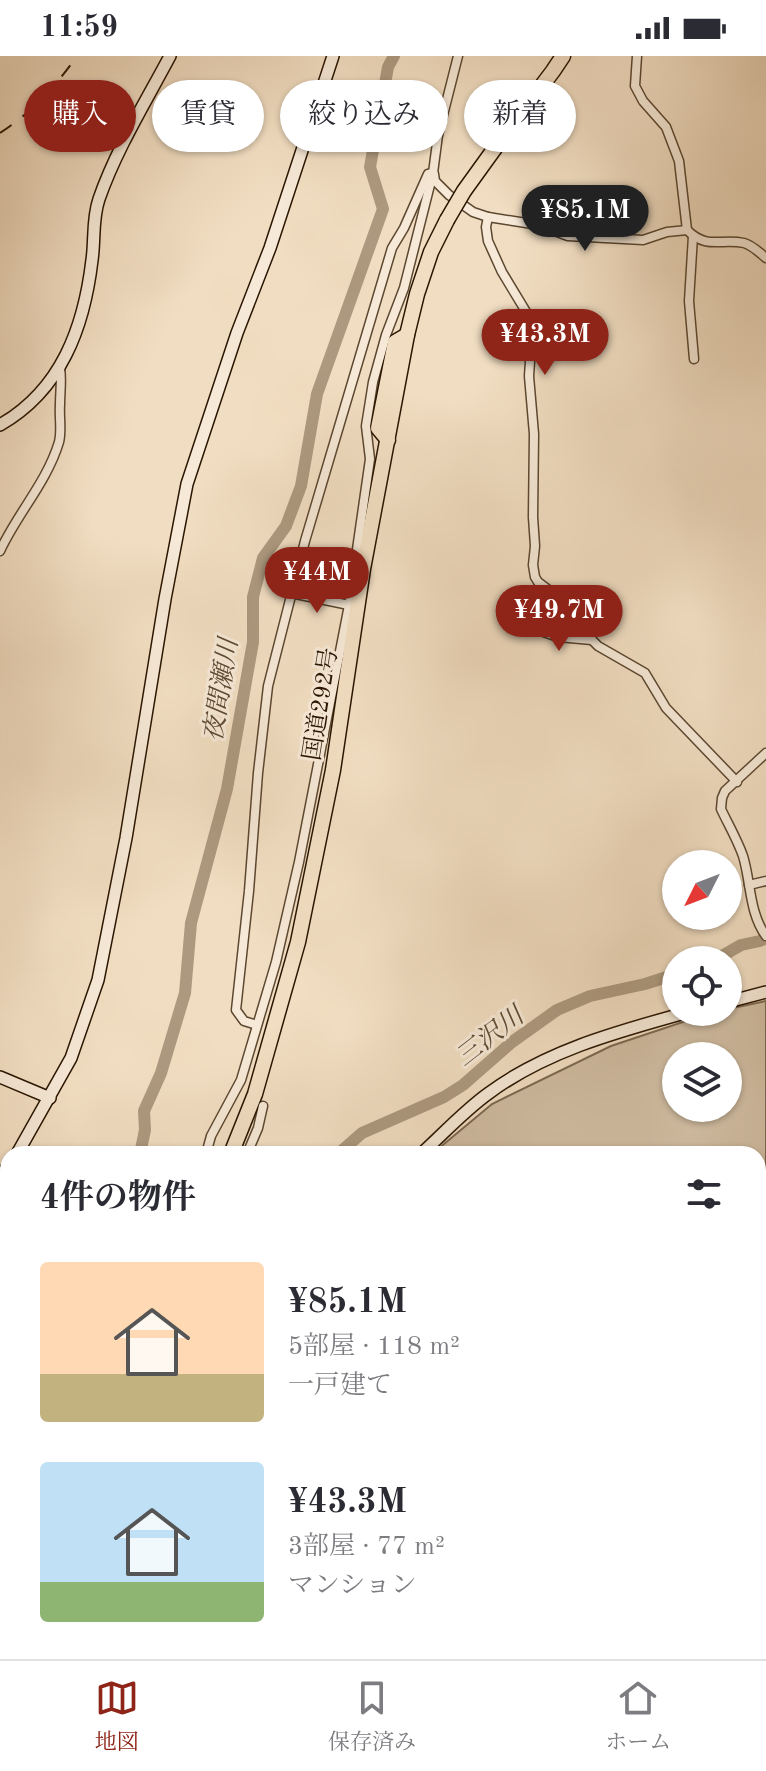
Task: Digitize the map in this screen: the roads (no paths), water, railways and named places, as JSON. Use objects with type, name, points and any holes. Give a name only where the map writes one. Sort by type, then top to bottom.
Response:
[{"type":"highway","points":[[540,80],[552,56]]},
{"type":"highway","name":"国道292号","points":[[546,80],[563,56]]},
{"type":"highway","name":"国道292号","points":[[234,1146],[255,1094],[298,942],[333,770],[363,569],[417,294],[431,252],[447,220],[492,152]]},
{"type":"street","points":[[0,425],[43,392],[60,368],[84,306],[99,199],[170,56]]},
{"type":"street","points":[[325,80],[333,56]]},
{"type":"street","points":[[448,90],[458,56]]},
{"type":"street","points":[[637,56],[635,86],[643,101],[666,127],[679,161],[690,233],[689,301],[694,359]]},
{"type":"street","points":[[22,1146],[71,1058],[98,980],[126,838],[187,484],[302,152]]},
{"type":"street","points":[[208,1146],[241,1080],[276,962],[299,862],[349,605],[370,459],[366,426],[373,382],[404,288],[433,173],[434,152]]},
{"type":"street","points":[[433,173],[435,181],[449,195],[473,212],[488,217],[539,225],[568,236],[643,240],[677,230],[706,242],[743,243],[766,258]]},
{"type":"street","points":[[257,1025],[244,1021],[236,1010],[268,686],[291,593],[392,248],[428,174],[433,173]]},
{"type":"street","points":[[488,217],[488,241],[502,272],[528,315],[532,333],[529,376],[534,434],[535,577],[563,601],[592,640],[606,652],[645,673],[666,708],[737,782]]},
{"type":"street","points":[[0,551],[38,488],[60,439],[60,368]]},
{"type":"street","points":[[291,593],[349,605]]},
{"type":"street","points":[[535,629],[558,637],[592,640]]},
{"type":"street","points":[[766,753],[725,791],[721,809],[741,851],[755,912],[766,936]]},
{"type":"street","points":[[749,885],[766,881]]},
{"type":"street","points":[[742,998],[766,992]]},
{"type":"street","points":[[430,1146],[488,1094],[517,1075],[580,1045],[662,1020]]},
{"type":"street","points":[[0,1077],[50,1098]]},
{"type":"street","points":[[250,1146],[263,1106]]},
{"type":"waterway","name":"夜間瀬川","points":[[142,1146],[144,1111],[161,1073],[185,993],[191,923],[227,789],[253,642],[253,597],[263,558],[286,526],[301,486],[317,394],[383,209],[370,167],[388,67],[394,56]]},
{"type":"waterway","name":"三沢川","points":[[739,946],[766,938]]},
{"type":"waterway","name":"三沢川","points":[[347,1146],[362,1133],[444,1097],[463,1085],[512,1042],[557,1010],[590,996],[662,979]]},
{"type":"railway","points":[[0,133],[42,98],[77,56]]}]
